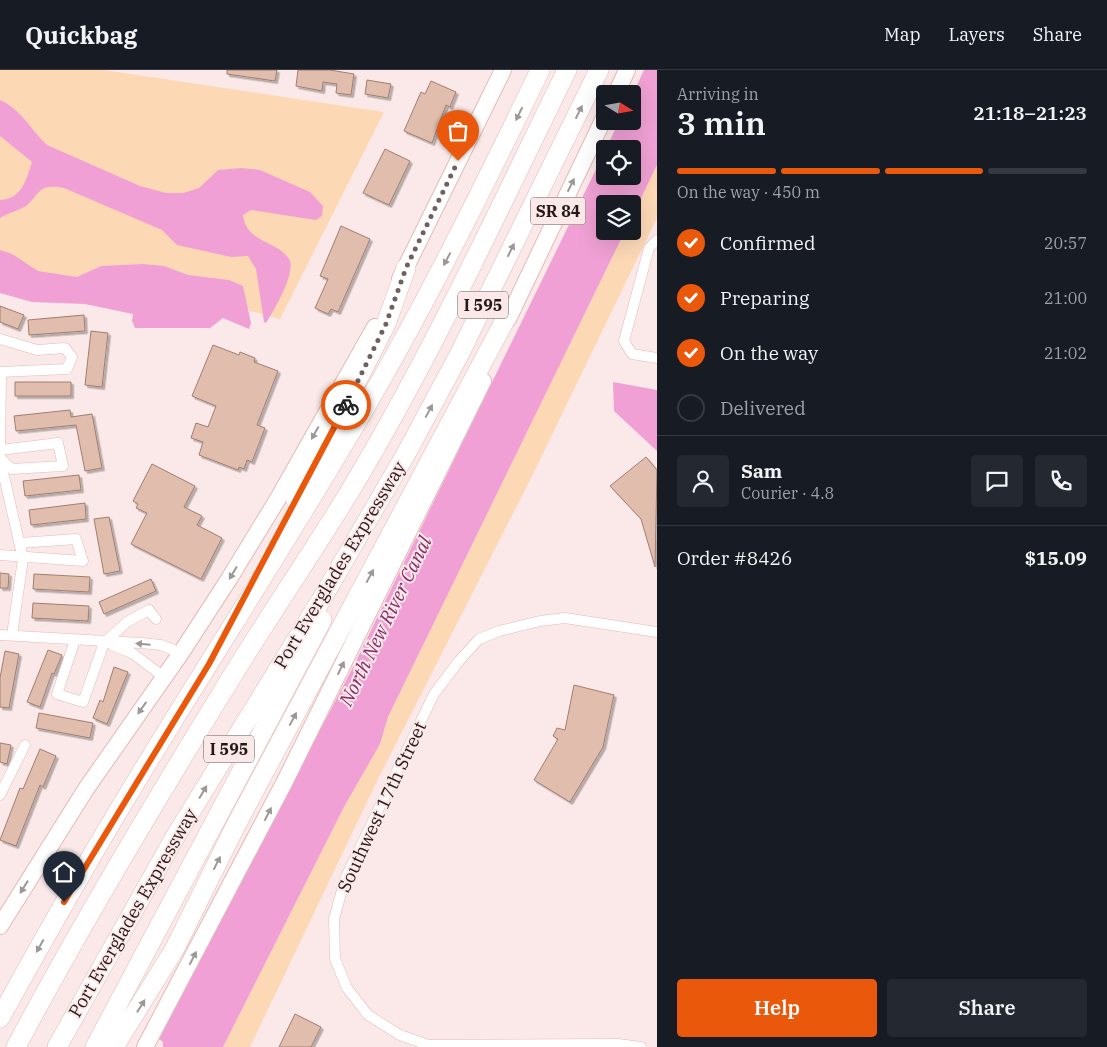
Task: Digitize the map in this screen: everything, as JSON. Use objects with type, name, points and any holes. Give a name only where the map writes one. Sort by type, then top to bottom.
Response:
[{"type":"highway","name":"I 595","points":[[0,1018],[79,877],[281,549],[374,392],[452,250],[540,70]]},
{"type":"highway","points":[[16,1047],[106,885],[224,690],[347,495],[385,428],[473,261],[567,70]]},
{"type":"highway","name":"Port Everglades Expressway","points":[[57,1047],[175,837],[316,608],[406,454],[464,343],[599,70]]},
{"type":"highway","points":[[209,664],[333,430],[386,324],[406,268]]},
{"type":"highway","points":[[114,1047],[174,950],[236,825],[512,307]]},
{"type":"highway","points":[[95,1047],[283,692],[348,576],[406,454]]},
{"type":"main road","points":[[0,926],[86,788],[181,653],[279,497],[406,268],[503,70]]},
{"type":"main road","points":[[620,85],[627,70]]},
{"type":"main road","name":"SR 84","points":[[145,1047],[284,784],[490,366],[512,307],[598,130]]},
{"type":"street","points":[[657,240],[649,248],[624,341],[632,354],[657,358]]},
{"type":"street","points":[[0,339],[37,350],[65,348],[72,357],[67,369],[0,372],[0,458],[24,558],[12,635]]},
{"type":"street","points":[[0,450],[58,443],[63,466],[12,469],[0,458]]},
{"type":"street","points":[[0,555],[83,561],[76,540],[20,543]]},
{"type":"street","points":[[75,640],[57,694],[83,702],[104,642],[127,622],[149,610],[156,619]]},
{"type":"street","name":"Southwest 17th Street","points":[[641,1047],[618,1044],[428,1045],[400,1035],[368,1015],[347,988],[335,958],[334,919],[345,879],[434,694],[459,661],[479,640],[488,635],[540,621],[566,618],[657,632]]},
{"type":"street","points":[[0,635],[162,646],[181,653]]},
{"type":"street","points":[[104,642],[132,653],[164,677]]},
{"type":"street","points":[[0,795],[4,781],[25,745]]},
{"type":"shaded area","points":[[0,70],[104,70],[384,112],[280,319],[229,305],[0,282]]},
{"type":"shaded area","points":[[657,165],[657,218],[532,476],[378,779],[250,1047],[223,1047],[344,807],[380,744],[388,717],[621,240],[641,240],[641,198]]},
{"type":"water","name":"North New River Canal","points":[[644,70],[657,70],[657,165],[641,198],[641,195],[596,195],[596,240],[621,240],[388,717],[380,744],[344,807],[223,1047],[163,1047],[163,1042],[159,1039],[354,665],[596,169],[596,185],[641,185],[641,140],[610,140],[615,130],[641,130],[641,85],[637,85]]},
{"type":"water","points":[[0,100],[20,114],[47,145],[140,186],[166,193],[183,193],[199,188],[218,170],[241,168],[260,170],[310,192],[323,206],[322,216],[316,220],[251,210],[243,215],[245,224],[250,231],[284,253],[291,265],[284,291],[266,323],[264,322],[256,269],[248,256],[231,257],[177,245],[162,230],[64,188],[45,188],[26,206],[0,218],[0,200],[7,199],[18,192],[25,182],[32,162],[0,136]]},
{"type":"water","points":[[0,250],[12,254],[38,271],[77,277],[101,266],[143,264],[164,266],[188,275],[229,280],[243,286],[251,323],[249,329],[223,318],[210,328],[135,328],[132,321],[133,314],[85,304],[32,302],[0,293]]},
{"type":"water","points":[[613,382],[657,390],[657,451],[614,411]]},
{"type":"building","points":[[227,70],[277,70],[275,81],[227,74]]},
{"type":"building","points":[[298,70],[330,70],[354,74],[351,95],[336,93],[337,84],[323,82],[322,91],[296,86]]},
{"type":"building","points":[[367,80],[391,84],[388,98],[365,94]]},
{"type":"building","points":[[431,81],[456,92],[450,107],[446,105],[432,143],[404,131],[421,92],[425,94]]},
{"type":"building","points":[[385,149],[410,161],[389,205],[363,193]]},
{"type":"building","points":[[341,226],[370,239],[338,312],[331,309],[328,314],[315,308],[328,279],[320,276]]},
{"type":"building","points":[[0,306],[24,315],[18,329],[0,322]]},
{"type":"building","points":[[84,315],[85,331],[29,335],[28,320]]},
{"type":"building","points":[[91,331],[108,333],[102,387],[85,385]]},
{"type":"building","points":[[213,345],[239,355],[240,352],[255,358],[254,362],[278,371],[257,425],[265,428],[252,462],[247,460],[244,469],[239,467],[238,470],[199,455],[203,442],[191,438],[196,423],[208,427],[216,406],[192,396]]},
{"type":"building","points":[[15,382],[71,382],[71,396],[15,396]]},
{"type":"building","points":[[70,410],[71,417],[92,414],[102,468],[85,471],[76,425],[16,431],[14,416]]},
{"type":"building","points":[[646,457],[657,470],[655,567],[641,519],[610,486]]},
{"type":"building","points":[[152,464],[195,486],[184,507],[202,516],[197,525],[222,538],[201,579],[131,544],[147,513],[136,508],[138,504],[133,501]]},
{"type":"building","points":[[79,475],[81,490],[25,496],[23,481]]},
{"type":"building","points":[[85,503],[86,519],[31,525],[29,510]]},
{"type":"building","points":[[109,517],[120,571],[104,574],[94,519]]},
{"type":"building","points":[[0,573],[9,574],[8,588],[0,588]]},
{"type":"building","points":[[34,574],[90,577],[89,592],[33,589]]},
{"type":"building","points":[[151,579],[156,591],[104,614],[99,602]]},
{"type":"building","points":[[33,603],[89,606],[88,621],[32,618]]},
{"type":"building","points":[[48,650],[62,655],[54,674],[52,673],[40,707],[27,702]]},
{"type":"building","points":[[5,651],[19,654],[9,708],[0,707],[0,678]]},
{"type":"building","points":[[114,667],[128,672],[107,724],[93,718],[100,700],[103,702]]},
{"type":"building","points":[[574,685],[614,695],[603,747],[570,802],[534,780],[558,739],[553,736],[557,728],[565,730]]},
{"type":"building","points":[[39,713],[93,723],[90,738],[36,728]]},
{"type":"building","points":[[0,743],[11,745],[7,764],[0,762]]},
{"type":"building","points":[[40,749],[56,756],[43,787],[40,785],[16,846],[0,840],[20,788],[23,789]]},
{"type":"building","points":[[295,1014],[321,1027],[311,1047],[279,1047]]},
{"type":"way so far","points":[[346,405],[386,324],[406,268],[458,161]]},
{"type":"route","points":[[64,902],[134,784],[209,664],[270,545],[311,473],[346,405]]}]
